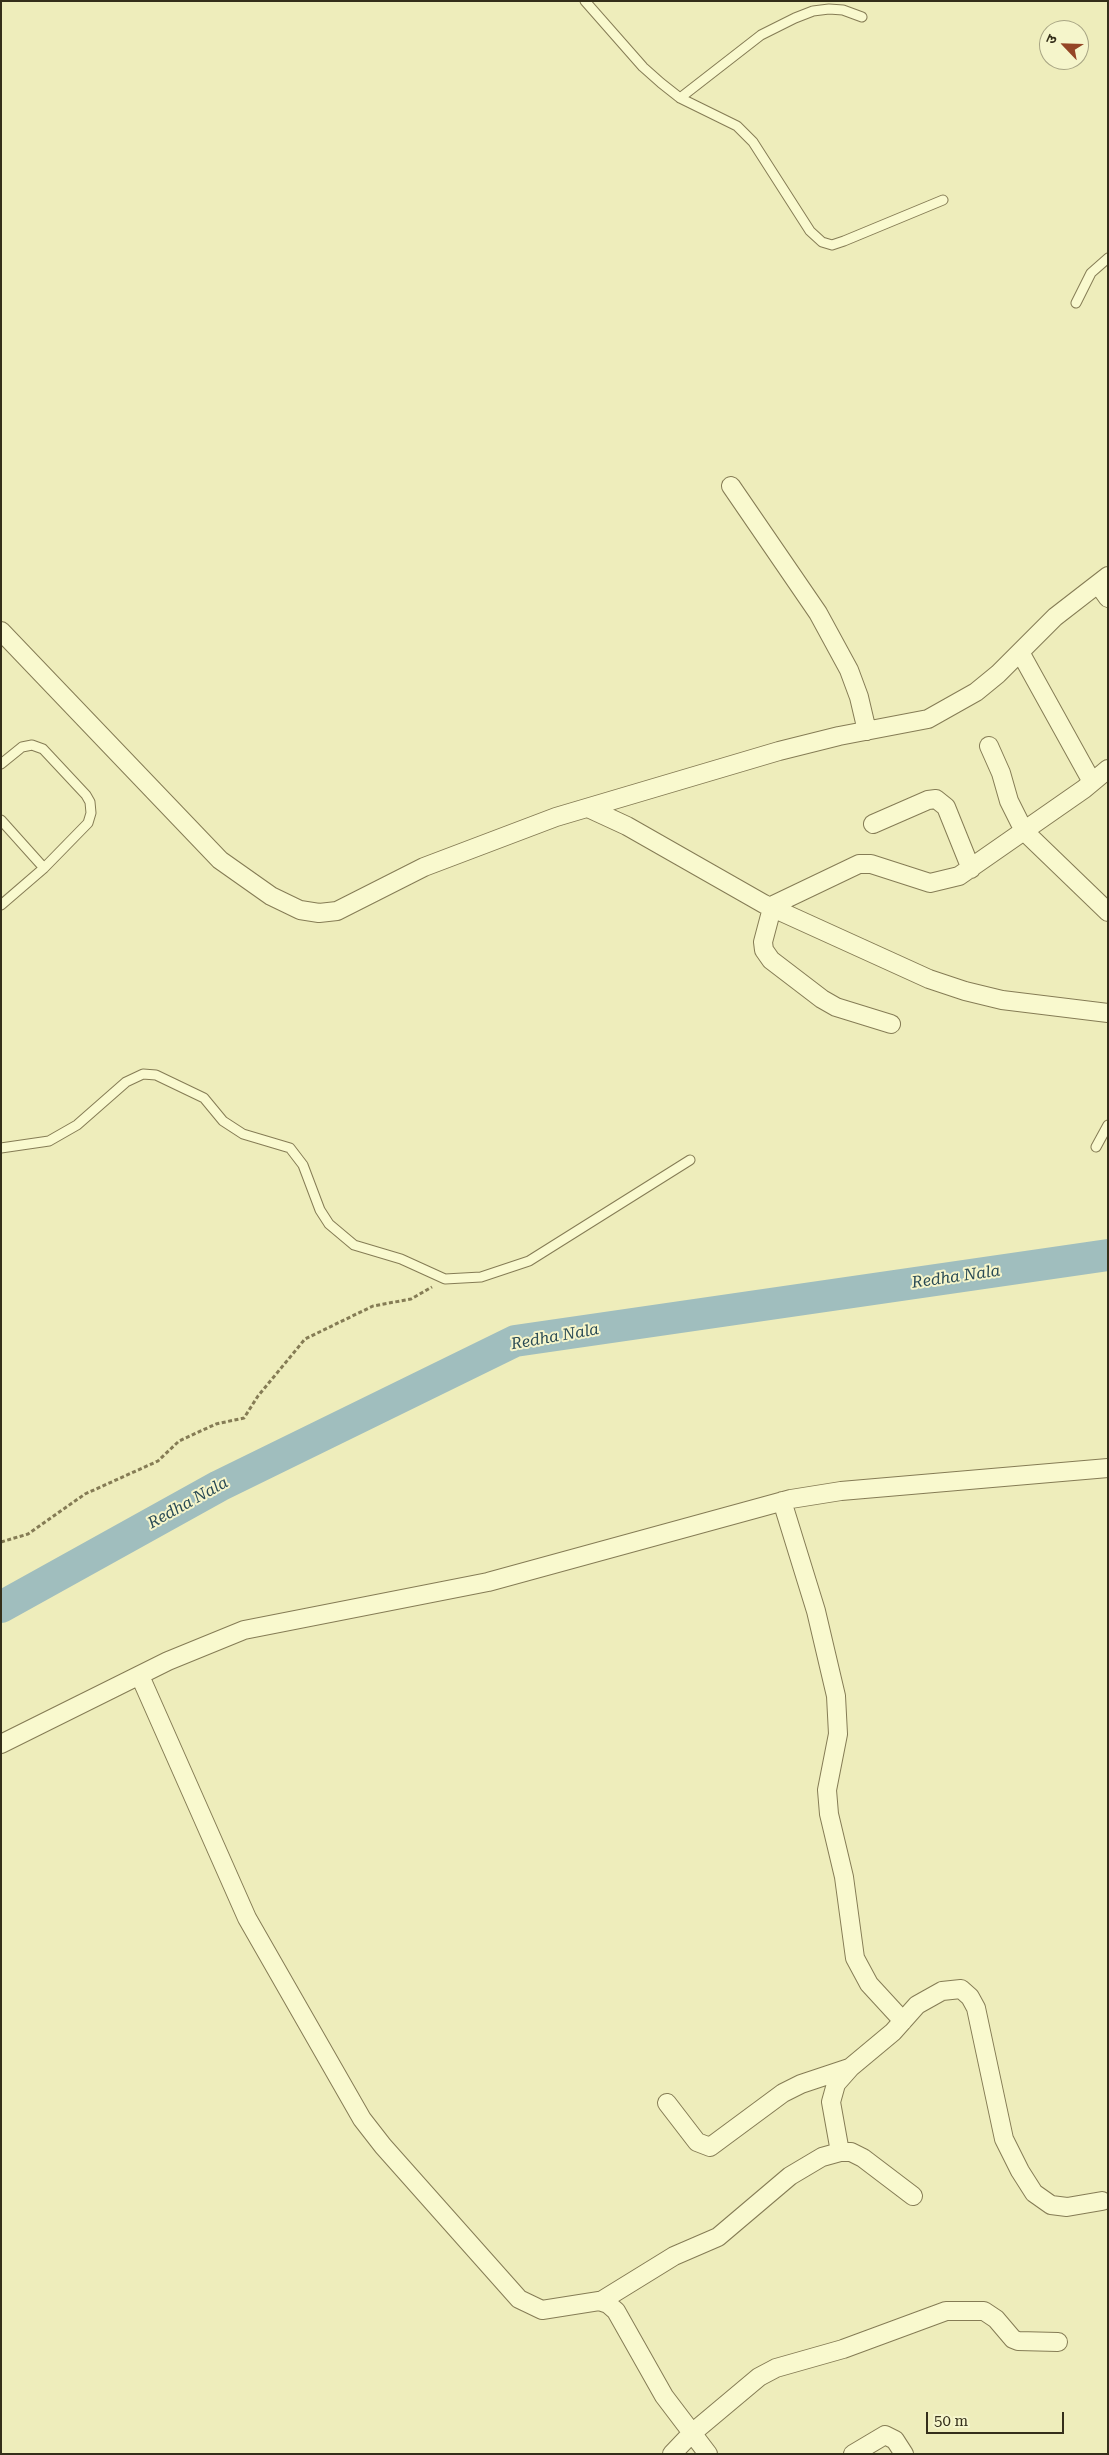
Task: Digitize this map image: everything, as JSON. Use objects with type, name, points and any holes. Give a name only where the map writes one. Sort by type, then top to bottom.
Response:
[{"type":"street","points":[[731,486],[822,619],[849,670],[859,697],[867,731]]},
{"type":"street","points":[[1,631],[220,860],[270,896],[300,910],[319,913],[337,911],[424,867],[556,817],[779,751],[867,731],[928,720],[976,692],[1055,617],[1104,586]]},
{"type":"street","points":[[1020,652],[1092,782]]},
{"type":"street","points":[[989,746],[1001,773],[1009,802],[1024,832],[1108,912]]},
{"type":"street","points":[[771,907],[859,864],[871,864],[930,883],[960,876],[1024,832],[1108,769]]},
{"type":"street","points":[[873,824],[928,800],[936,799],[946,807],[971,869]]},
{"type":"street","points":[[588,808],[627,826],[771,907],[929,979],[965,991],[1002,1000],[1108,1013]]},
{"type":"street","points":[[771,907],[763,942],[764,950],[771,960],[829,1003],[891,1024]]},
{"type":"street","points":[[1,1744],[168,1661],[244,1630],[488,1582],[782,1501],[841,1491],[1108,1468]]},
{"type":"street","points":[[782,1501],[816,1611],[836,1696],[838,1734],[827,1790],[829,1814],[844,1877],[855,1958],[869,1984],[903,2022]]},
{"type":"street","points":[[140,1676],[246,1918],[362,2119],[383,2146],[519,2299],[542,2310],[601,2301],[660,2264],[718,2237],[790,2176],[822,2157],[840,2152],[850,2152],[863,2158],[913,2196]]},
{"type":"street","points":[[840,2152],[831,2102],[836,2084],[851,2067],[903,2022],[917,2005],[942,1991],[961,1989],[970,1996],[976,2008],[1004,2139],[1020,2172],[1034,2193],[1051,2205],[1068,2207],[1102,2200]]},
{"type":"street","points":[[667,2103],[697,2142],[710,2147],[783,2094],[801,2084],[851,2067]]},
{"type":"street","points":[[601,2301],[616,2311],[664,2396],[708,2454]]},
{"type":"street","points":[[672,2454],[691,2434],[749,2384],[776,2368],[843,2349],[946,2311],[984,2311],[996,2319],[1013,2339],[1027,2342],[1058,2342]]},
{"type":"street","points":[[853,2454],[885,2435],[895,2440],[904,2454]]},
{"type":"lane","points":[[585,1],[643,67],[680,98],[737,126],[753,142],[810,231],[822,242],[832,245],[844,241],[943,200]]},
{"type":"lane","points":[[680,98],[761,35],[795,18],[813,11],[829,9],[843,10],[862,17]]},
{"type":"lane","points":[[1076,304],[1091,273],[1108,258]]},
{"type":"lane","points":[[1,764],[17,750],[32,745],[43,750],[86,795],[90,802],[92,813],[88,824],[44,868],[1,905]]},
{"type":"lane","points":[[1,820],[44,868]]},
{"type":"lane","points":[[1,1148],[49,1141],[77,1125],[126,1082],[143,1074],[156,1075],[204,1098],[223,1121],[243,1134],[290,1148],[303,1165],[320,1210],[329,1224],[354,1245],[401,1259],[445,1279],[481,1276],[529,1261],[690,1160]]},
{"type":"lane","points":[[1096,1147],[1108,1125]]},
{"type":"path","points":[[1,1542],[28,1534],[85,1494],[158,1461],[179,1441],[216,1424],[244,1418],[258,1396],[305,1339],[373,1306],[411,1299],[445,1279]]},
{"type":"waterway","name":"Redha Nala","points":[[1,1607],[219,1486],[515,1341],[1108,1255]]}]
